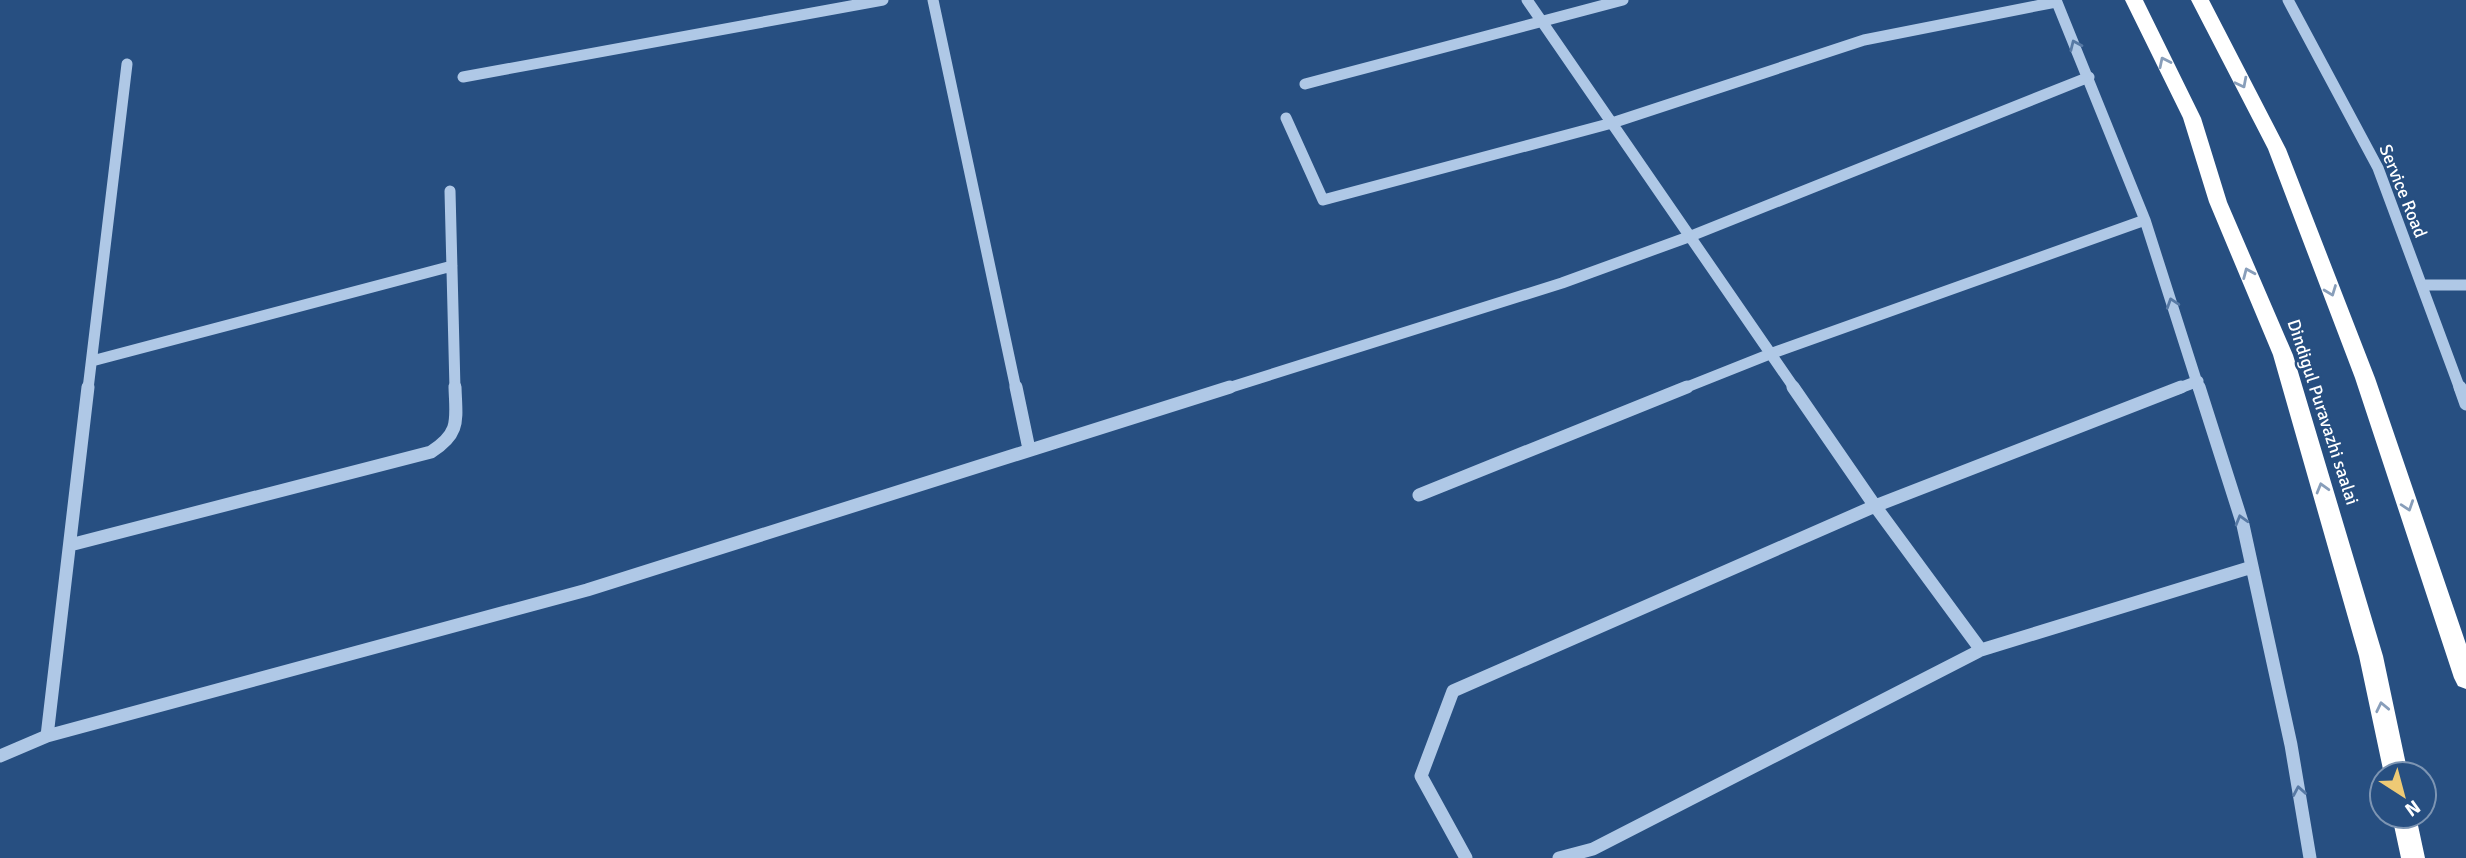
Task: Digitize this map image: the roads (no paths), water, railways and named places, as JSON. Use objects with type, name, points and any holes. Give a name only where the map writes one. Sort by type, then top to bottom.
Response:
[{"type":"highway","name":"Dindigul Puravazhi saalai","points":[[2134,0],[2192,118],[2218,202],[2283,355],[2371,656],[2393,760]]},
{"type":"highway","points":[[2200,0],[2277,149],[2365,378],[2466,678]]},
{"type":"highway","points":[[2407,830],[2413,858]]},
{"type":"street","points":[[463,77],[883,0]]},
{"type":"street","points":[[933,0],[1029,449]]},
{"type":"street","points":[[1527,0],[1875,506],[1981,650]]},
{"type":"street","points":[[1305,84],[1623,0]]},
{"type":"street","name":"Service Road","points":[[2288,0],[2378,168],[2466,404]]},
{"type":"street","points":[[1286,118],[1323,200],[1612,123],[1864,40],[2056,1],[2145,220],[2243,525],[2291,746],[2310,858]]},
{"type":"street","points":[[47,736],[127,64]]},
{"type":"street","points":[[0,757],[47,736],[587,590],[1562,283],[1690,236],[2089,77]]},
{"type":"street","points":[[70,545],[431,452],[449,441],[456,426],[450,191]]},
{"type":"street","points":[[1419,495],[1770,354],[2145,220]]},
{"type":"street","points":[[92,361],[452,266]]},
{"type":"street","points":[[2422,285],[2466,285]]},
{"type":"street","points":[[1466,858],[1422,776],[1453,691],[1875,506],[2198,382]]},
{"type":"street","points":[[1559,858],[1593,849],[1981,650],[2252,567]]}]
